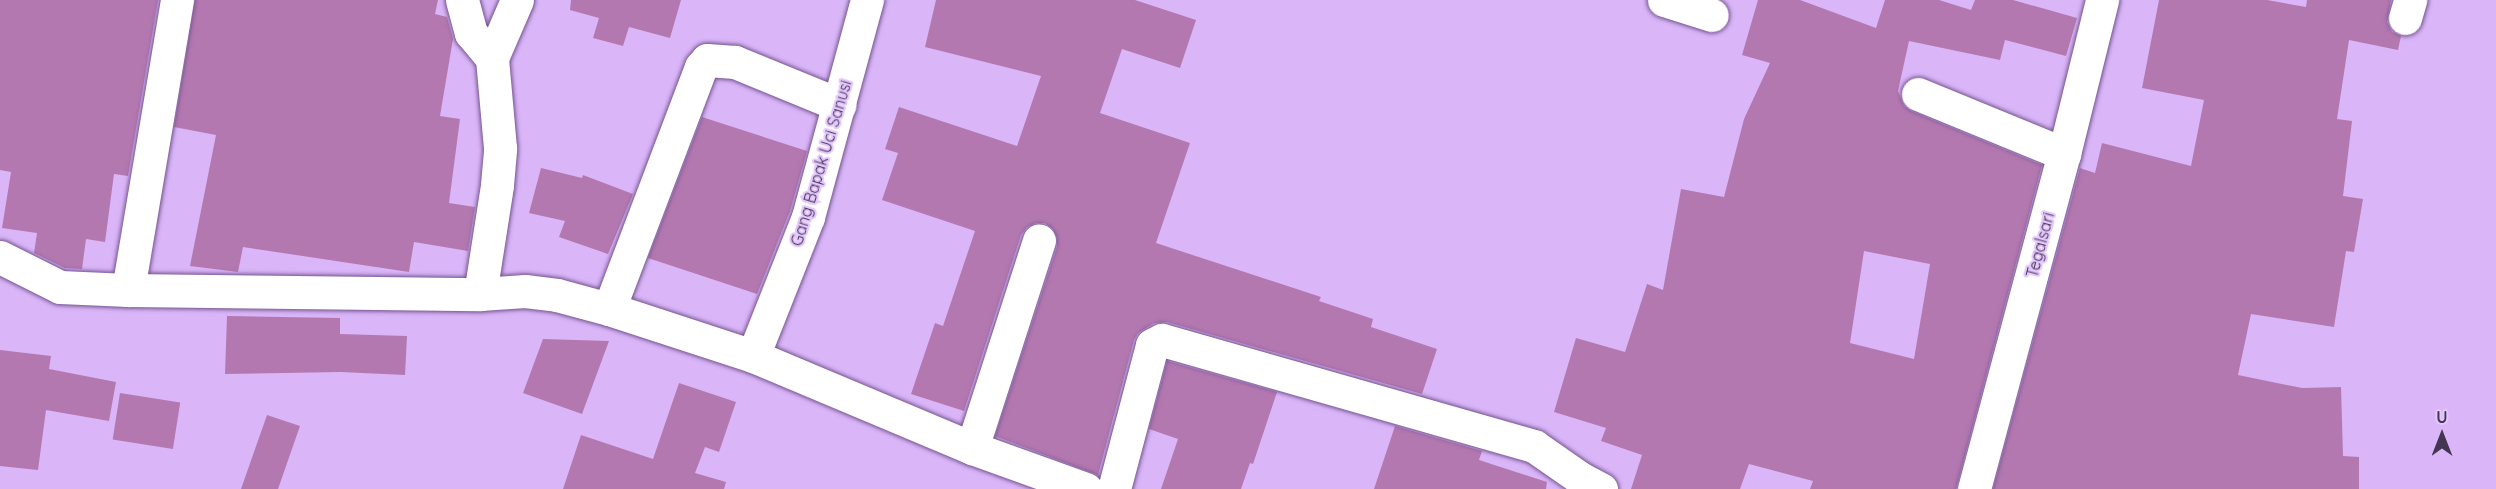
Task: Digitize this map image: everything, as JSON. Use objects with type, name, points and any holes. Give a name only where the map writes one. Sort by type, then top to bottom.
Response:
[{"type":"street","points":[[128,290],[177,0]]},
{"type":"street","points":[[462,0],[471,33],[492,58]]},
{"type":"street","points":[[480,294],[500,148],[492,58],[517,0]]},
{"type":"street","name":"Gang Bapak Uci Sanusi","points":[[753,356],[808,217],[867,0]]},
{"type":"street","points":[[1664,0],[1712,15]]},
{"type":"street","name":"Tegalsari","points":[[1974,489],[2064,154],[2102,0]]},
{"type":"street","points":[[609,309],[701,67],[707,60],[735,62],[840,105]]},
{"type":"street","points":[[1918,94],[2064,154]]},
{"type":"street","points":[[972,448],[1039,241]]},
{"type":"street","points":[[0,257],[60,286],[128,290],[480,294],[525,291],[557,296],[609,309],[753,356],[972,448],[1086,489]]},
{"type":"street","points":[[1114,489],[1152,345],[1162,340],[1180,342],[1534,446],[1580,478],[1601,489]]},
{"type":"building","points":[[0,0],[158,0],[128,176],[114,174],[105,242],[86,239],[82,269],[65,268],[34,253],[37,233],[2,228],[11,172],[0,170]]},
{"type":"building","points":[[195,0],[438,0],[435,14],[447,17],[453,39],[440,116],[460,119],[449,203],[475,207],[468,251],[414,242],[409,272],[243,247],[238,272],[190,266],[216,135],[174,127]]},
{"type":"building","points":[[571,0],[681,0],[670,38],[629,27],[623,46],[593,38],[599,18],[570,10]]},
{"type":"building","points":[[936,0],[1135,0],[1196,20],[1180,68],[1122,49],[1100,113],[1190,143],[1156,243],[1321,297],[1319,301],[1373,319],[1371,327],[1437,349],[1422,394],[1167,322],[1154,323],[1138,333],[1134,340],[1098,475],[995,436],[1057,247],[1057,238],[1053,229],[1045,223],[1036,223],[1027,227],[1021,235],[964,411],[911,394],[935,323],[943,326],[975,231],[882,200],[898,153],[885,149],[899,107],[1017,146],[1041,76],[925,47]]},
{"type":"building","points":[[1758,0],[1800,0],[1876,28],[1885,0],[1939,0],[1971,10],[1975,0],[2013,0],[2077,18],[2066,56],[2005,40],[2000,60],[1909,41],[1898,91],[1904,106],[1911,111],[2042,165],[1956,489],[1810,489],[1813,481],[1749,464],[1740,489],[1631,489],[1642,455],[1601,441],[1606,428],[1554,412],[1576,338],[1625,352],[1647,284],[1663,290],[1681,189],[1724,197],[1744,119],[1770,63],[1742,55]],"holes":[[[1864,251],[1930,264],[1914,359],[1850,343]]]},
{"type":"building","points":[[2159,0],[2267,0],[2306,7],[2307,0],[2391,0],[2387,22],[2392,32],[2401,36],[2398,50],[2349,40],[2337,119],[2352,121],[2343,196],[2363,199],[2354,252],[2346,251],[2334,327],[2251,314],[2238,375],[2302,388],[2341,387],[2343,456],[2359,457],[2359,489],[1993,489],[2080,168],[2095,173],[2102,143],[2191,166],[2204,100],[2142,88]]},
{"type":"building","points":[[702,117],[807,151],[790,211],[757,294],[648,258]]},
{"type":"building","points":[[541,168],[582,178],[583,175],[633,194],[608,254],[559,237],[565,221],[529,213]]},
{"type":"building","points":[[227,316],[340,318],[340,334],[407,336],[405,375],[341,372],[225,374]]},
{"type":"building","points":[[543,339],[609,341],[582,414],[523,393]]},
{"type":"building","points":[[0,350],[51,356],[49,369],[116,382],[109,421],[46,410],[38,470],[0,466]]},
{"type":"building","points":[[1167,361],[1277,392],[1253,464],[1250,463],[1241,489],[1161,489],[1178,439],[1149,429]]},
{"type":"building","points":[[679,383],[736,402],[719,452],[705,447],[695,473],[726,482],[724,489],[563,489],[581,435],[653,459]]},
{"type":"building","points":[[120,393],[180,403],[173,449],[113,439]]},
{"type":"building","points":[[267,415],[300,426],[278,489],[241,489]]},
{"type":"building","points":[[1395,426],[1482,451],[1479,460],[1547,482],[1546,489],[1374,489]]}]
